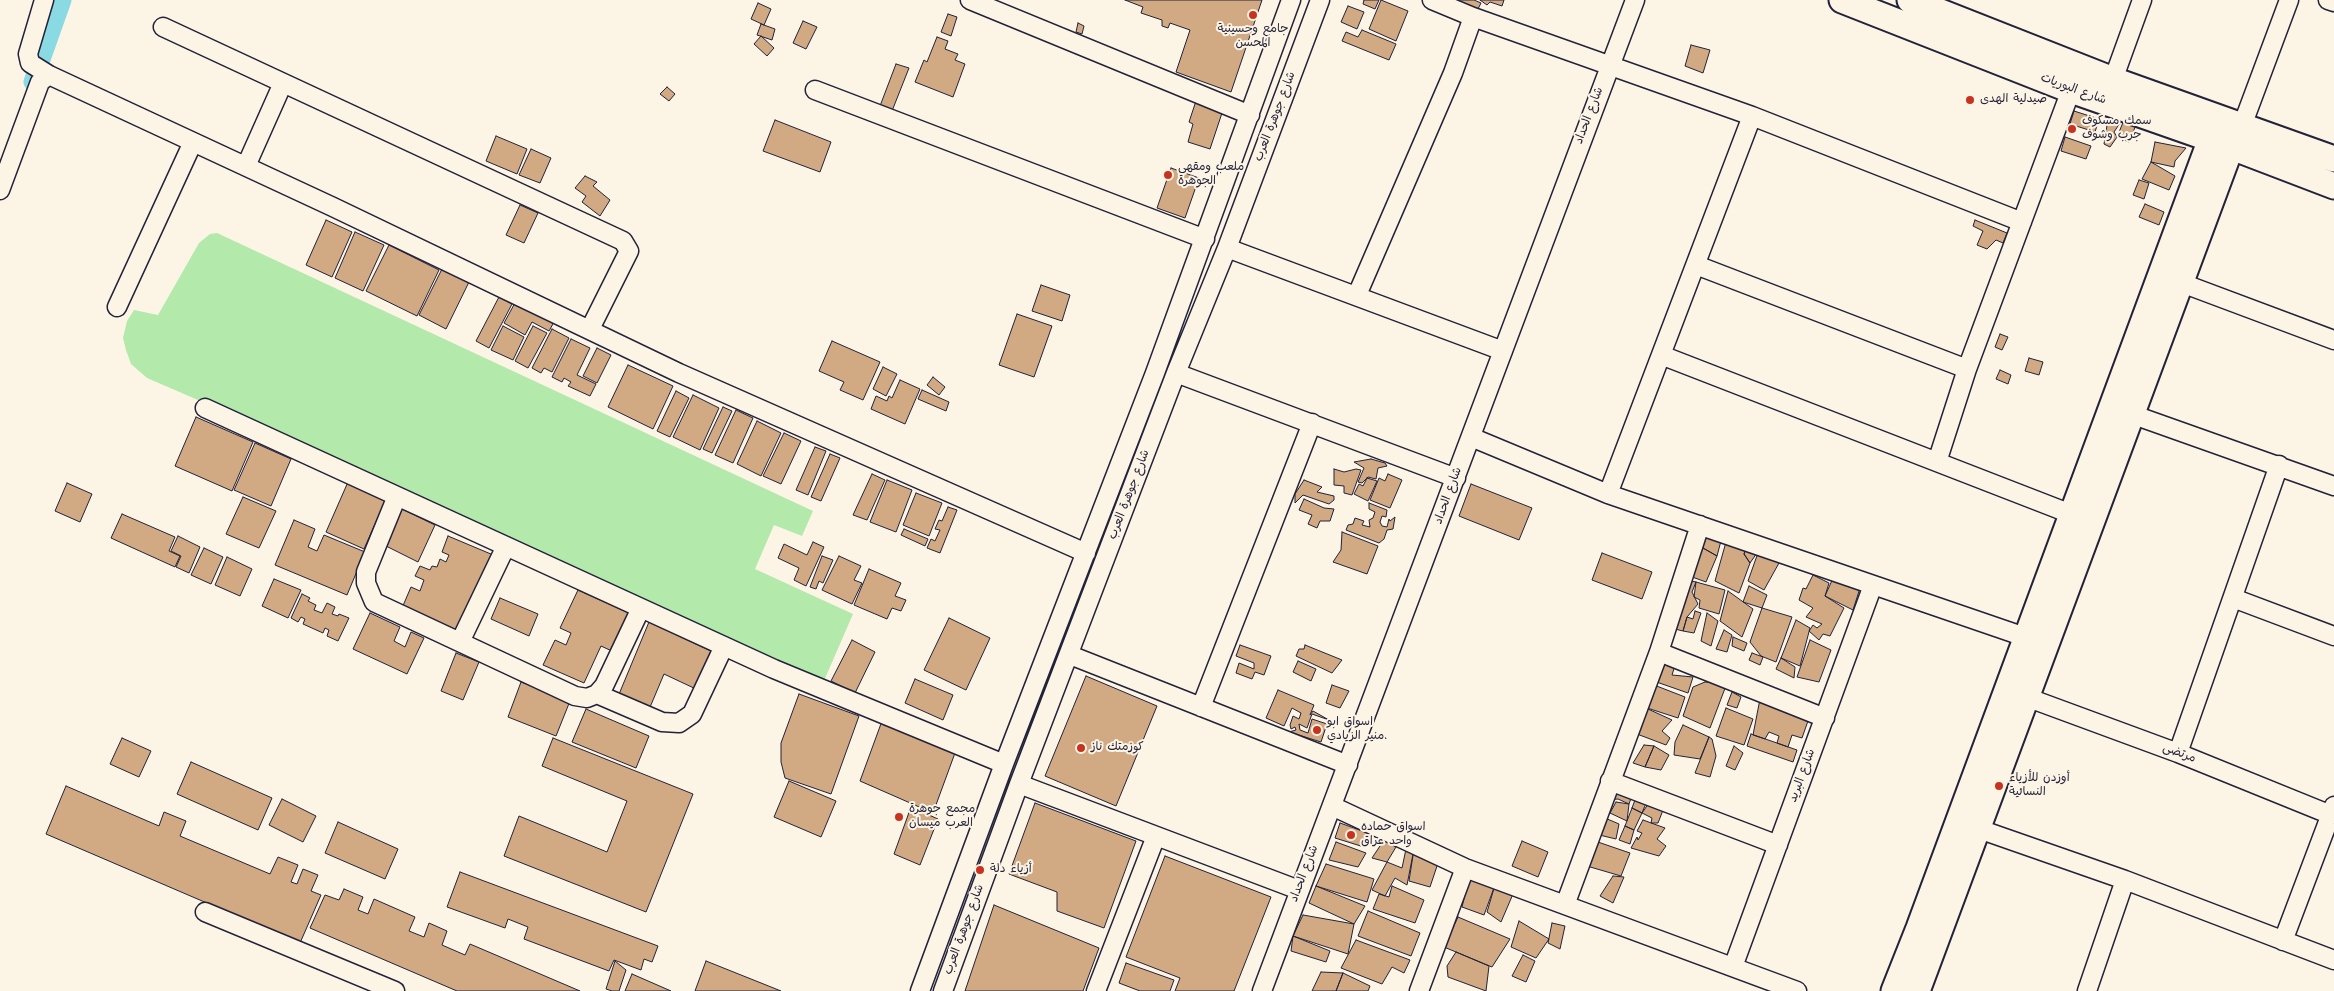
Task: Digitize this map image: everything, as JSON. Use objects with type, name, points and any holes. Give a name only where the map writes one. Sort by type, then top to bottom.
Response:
[{"type":"street","points":[[44,0],[28,54],[41,70],[590,329],[679,373],[1086,553]]},
{"type":"street","points":[[970,0],[1250,115]]},
{"type":"street","name":"شارع جوهرة العرب","points":[[920,991],[1004,764],[1205,239],[1292,0]]},
{"type":"street","name":"شارع جوهرة العرب","points":[[943,991],[1019,784],[1070,656],[1176,372],[1227,248],[1320,0]]},
{"type":"street","points":[[1432,0],[1474,17],[1752,116],[2022,222]]},
{"type":"street","name":"شارع الحداد","points":[[1262,991],[1635,0]]},
{"type":"street","name":"شارع البوريات","points":[[1910,0],[2112,80],[2334,186]]},
{"type":"street","points":[[2112,80],[2142,0]]},
{"type":"street","points":[[1918,991],[1930,931],[2026,637],[2071,514],[2228,137],[2289,0]]},
{"type":"street","points":[[2328,0],[2334,2]]},
{"type":"street","name":"شارع البوريات","points":[[1856,3],[2071,90],[2228,137],[2334,159]]},
{"type":"street","points":[[1356,296],[1453,73],[1474,17]]},
{"type":"street","points":[[163,27],[623,241],[629,251],[590,329]]},
{"type":"street","points":[[0,190],[40,82],[41,70]]},
{"type":"street","points":[[246,166],[282,83]]},
{"type":"street","points":[[815,90],[1205,239]]},
{"type":"street","points":[[1936,462],[1967,369],[2071,90]]},
{"type":"street","points":[[1608,494],[1752,116]]},
{"type":"street","points":[[1947,881],[1976,828],[2026,697],[2179,282],[2228,137]]},
{"type":"street","points":[[117,307],[193,142]]},
{"type":"street","points":[[1227,248],[1503,352]]},
{"type":"street","points":[[1696,265],[1967,369]]},
{"type":"street","points":[[2179,282],[2334,340]]},
{"type":"street","points":[[1661,355],[2071,514]]},
{"type":"street","points":[[1176,372],[1456,478]]},
{"type":"street","points":[[205,408],[724,646],[1004,764]]},
{"type":"street","points":[[2131,414],[2334,486]]},
{"type":"street","points":[[1201,707],[1312,423]]},
{"type":"street","points":[[1471,437],[1608,494],[2026,637]]},
{"type":"street","points":[[2178,753],[2279,466]]},
{"type":"street","points":[[397,496],[366,572],[369,595],[374,602],[575,696],[587,698],[597,694],[604,686],[640,608]]},
{"type":"street","points":[[1565,905],[1659,652],[1700,526]]},
{"type":"street","points":[[460,642],[506,546]]},
{"type":"street","name":"شارع البريد","points":[[1733,968],[1873,585]]},
{"type":"street","points":[[2233,598],[2334,636]]},
{"type":"street","points":[[597,694],[662,722],[679,723],[692,714],[724,646]]},
{"type":"street","points":[[1659,652],[1825,718]]},
{"type":"street","points":[[1070,656],[1348,765]]},
{"type":"street","name":"مرتضى","points":[[2026,697],[2332,810]]},
{"type":"street","points":[[1610,781],[1778,845]]},
{"type":"street","points":[[1019,784],[1299,890]]},
{"type":"street","points":[[1332,806],[1465,868],[1797,991]]},
{"type":"street","points":[[2284,941],[2332,810]]},
{"type":"street","points":[[1976,828],[2125,880],[2334,960]]},
{"type":"street","points":[[1096,991],[1156,836]]},
{"type":"street","points":[[1419,991],[1465,868]]},
{"type":"street","points":[[2087,991],[2125,880]]},
{"type":"street","points":[[206,912],[395,991]]},
{"type":"street","points":[[1894,991],[1930,931]]},
{"type":"green space","points":[[217,233],[813,511],[802,536],[774,525],[755,569],[853,614],[823,683],[337,460],[147,378],[131,364],[126,350],[123,338],[127,321],[134,310],[158,315],[199,243],[210,234]]},
{"type":"building","points":[[1125,0],[1262,0],[1231,92],[1176,72],[1190,30],[1170,23],[1168,28],[1162,26],[1162,20],[1141,13],[1143,7]]},
{"type":"building","points":[[1364,0],[1379,0],[1375,9],[1363,4]]},
{"type":"building","points":[[1381,0],[1408,11],[1396,41],[1369,29]]},
{"type":"building","points":[[1457,0],[1474,0],[1481,3],[1478,9]]},
{"type":"building","points":[[1480,0],[1504,0],[1502,6],[1490,2],[1487,5]]},
{"type":"building","points":[[758,3],[771,9],[764,25],[751,19]]},
{"type":"building","points":[[1348,6],[1364,12],[1357,29],[1341,22]]},
{"type":"building","points":[[948,14],[957,17],[951,36],[941,32]]},
{"type":"building","points":[[803,21],[817,27],[806,49],[793,43]]},
{"type":"building","points":[[1078,23],[1084,26],[1082,34],[1076,32]]},
{"type":"building","points":[[761,24],[775,29],[772,40],[757,35]]},
{"type":"building","points":[[1362,30],[1396,44],[1389,60],[1342,41],[1346,32],[1358,37]]},
{"type":"building","points":[[761,36],[774,48],[767,56],[754,44]]},
{"type":"building","points":[[937,37],[948,41],[945,49],[958,54],[955,60],[965,64],[953,97],[915,82],[924,60],[927,62]]},
{"type":"building","points":[[1691,45],[1710,50],[1703,73],[1685,66]]},
{"type":"building","points":[[896,64],[909,68],[892,111],[880,106]]},
{"type":"building","points":[[667,87],[675,94],[669,101],[660,94]]},
{"type":"building","points":[[1196,101],[1223,110],[1210,149],[1188,142],[1193,124],[1189,122]]},
{"type":"building","points":[[2074,111],[2099,119],[2095,132],[2070,124]]},
{"type":"building","points":[[2108,119],[2120,123],[2114,132],[2117,137],[2110,147],[2104,144]]},
{"type":"building","points":[[775,120],[831,142],[820,172],[763,151]]},
{"type":"building","points":[[2124,120],[2136,125],[2129,142],[2117,137]]},
{"type":"building","points":[[496,136],[527,149],[517,174],[486,161]]},
{"type":"building","points":[[2065,137],[2091,146],[2086,159],[2061,151]]},
{"type":"building","points":[[2155,142],[2186,148],[2175,161],[2174,167],[2151,162]]},
{"type":"building","points":[[531,149],[551,158],[540,183],[519,175]]},
{"type":"building","points":[[2151,162],[2175,176],[2169,190],[2142,179]]},
{"type":"building","points":[[1171,168],[1199,178],[1185,218],[1157,208]]},
{"type":"building","points":[[585,176],[597,182],[593,186],[610,200],[600,216],[582,202],[586,196],[575,188]]},
{"type":"building","points":[[2139,180],[2149,183],[2144,199],[2133,195]]},
{"type":"building","points":[[2145,204],[2164,212],[2159,225],[2139,217]]},
{"type":"building","points":[[520,205],[538,213],[524,243],[506,235]]},
{"type":"building","points":[[326,220],[352,232],[332,277],[306,265]]},
{"type":"building","points":[[1975,220],[2007,233],[2003,243],[1996,240],[1987,249],[1977,245],[1983,231],[1973,226]]},
{"type":"building","points":[[355,232],[384,245],[363,291],[335,278]]},
{"type":"building","points":[[389,245],[439,270],[417,316],[366,291]]},
{"type":"building","points":[[442,269],[469,282],[446,329],[419,315]]},
{"type":"building","points":[[1041,285],[1070,295],[1062,321],[1032,311]]},
{"type":"building","points":[[499,297],[512,304],[489,348],[476,341]]},
{"type":"building","points":[[516,301],[554,322],[549,331],[532,322],[525,335],[504,323]]},
{"type":"building","points":[[1017,314],[1052,326],[1034,377],[999,365]]},
{"type":"building","points":[[503,326],[524,337],[513,360],[491,350]]},
{"type":"building","points":[[533,326],[547,333],[528,368],[515,361]]},
{"type":"building","points":[[552,329],[569,338],[552,372],[544,368],[541,373],[532,368]]},
{"type":"building","points":[[2000,334],[2008,337],[2002,350],[1995,347]]},
{"type":"building","points":[[571,339],[590,348],[577,375],[596,384],[590,396],[568,386],[571,382],[564,378],[562,382],[552,377]]},
{"type":"building","points":[[832,341],[880,362],[863,400],[840,390],[844,382],[819,371]]},
{"type":"building","points":[[597,348],[611,355],[597,383],[583,376]]},
{"type":"building","points":[[2029,358],[2043,362],[2039,375],[2025,371]]},
{"type":"building","points":[[628,365],[673,386],[653,429],[608,407]]},
{"type":"building","points":[[883,367],[897,374],[886,396],[873,389]]},
{"type":"building","points":[[2000,370],[2011,375],[2008,384],[1996,379]]},
{"type":"building","points":[[933,377],[945,387],[939,395],[927,385]]},
{"type":"building","points":[[900,380],[920,389],[905,424],[871,409],[876,396],[887,401],[889,396],[892,398]]},
{"type":"building","points":[[922,390],[949,402],[946,411],[918,399]]},
{"type":"building","points":[[676,391],[689,398],[670,437],[657,431]]},
{"type":"building","points":[[693,395],[719,408],[700,450],[673,437]]},
{"type":"building","points":[[723,407],[732,411],[712,453],[703,449]]},
{"type":"building","points":[[736,410],[753,418],[733,463],[715,455]]},
{"type":"building","points":[[196,417],[253,442],[232,491],[175,466]]},
{"type":"building","points":[[757,421],[781,433],[761,476],[737,464]]},
{"type":"building","points":[[784,433],[801,441],[781,484],[763,476]]},
{"type":"building","points":[[255,443],[291,459],[271,506],[234,490]]},
{"type":"building","points":[[815,447],[826,451],[808,495],[796,490]]},
{"type":"building","points":[[830,454],[840,458],[821,501],[811,497]]},
{"type":"building","points":[[1371,459],[1385,463],[1387,466],[1378,468],[1376,479],[1368,477],[1362,483],[1358,482],[1364,468],[1354,462]]},
{"type":"building","points":[[1334,469],[1344,472],[1356,469],[1361,470],[1352,495],[1344,493],[1344,486],[1334,485]]},
{"type":"building","points":[[872,474],[885,480],[867,520],[853,515]]},
{"type":"building","points":[[1388,474],[1402,480],[1390,508],[1370,500],[1379,478],[1385,481]]},
{"type":"building","points":[[1367,478],[1377,481],[1368,501],[1354,494],[1359,484],[1363,486]]},
{"type":"building","points":[[887,480],[912,490],[896,532],[870,522]]},
{"type":"building","points":[[1304,480],[1322,487],[1317,492],[1334,496],[1334,500],[1329,504],[1303,495],[1295,503],[1295,494]]},
{"type":"building","points":[[348,482],[386,499],[364,549],[326,532]]},
{"type":"building","points":[[67,483],[92,494],[80,522],[55,511]]},
{"type":"building","points":[[1471,484],[1532,508],[1519,540],[1459,516]]},
{"type":"building","points":[[916,493],[942,503],[929,536],[903,525]]},
{"type":"building","points":[[243,497],[276,511],[259,548],[226,534]]},
{"type":"building","points":[[1304,499],[1324,508],[1334,509],[1330,521],[1320,521],[1317,528],[1308,524],[1312,515],[1299,510]]},
{"type":"building","points":[[1369,503],[1387,510],[1386,517],[1382,516],[1380,522],[1382,526],[1387,527],[1389,519],[1390,521],[1395,517],[1393,529],[1387,530],[1384,539],[1379,543],[1346,530],[1348,525],[1353,524],[1355,518],[1364,521],[1362,525],[1370,527],[1369,520],[1373,518],[1375,512],[1369,509]]},
{"type":"building","points":[[948,507],[957,510],[940,553],[927,548],[931,539],[935,541],[940,530],[935,529],[939,520],[942,521]]},
{"type":"building","points":[[402,509],[435,525],[418,562],[384,545]]},
{"type":"building","points":[[122,514],[175,537],[169,551],[180,556],[175,567],[111,538]]},
{"type":"building","points":[[294,520],[315,529],[308,547],[317,551],[324,535],[365,552],[347,595],[275,565]]},
{"type":"building","points":[[904,529],[928,539],[925,546],[901,535]]},
{"type":"building","points":[[1342,532],[1378,546],[1367,574],[1333,562],[1341,550]]},
{"type":"building","points":[[1698,533],[1722,537],[1717,556],[1703,548],[1693,548]]},
{"type":"building","points":[[1728,535],[1748,542],[1744,554],[1750,563],[1739,593],[1715,581]]},
{"type":"building","points":[[178,536],[200,547],[189,573],[176,567],[181,556],[171,551]]},
{"type":"building","points":[[448,536],[498,557],[460,638],[402,608],[411,587],[420,591],[424,580],[415,576],[420,566],[430,570],[432,566],[437,567],[440,559],[446,562],[449,555],[442,552]]},
{"type":"building","points":[[813,542],[824,547],[806,586],[794,580],[799,568],[778,558],[784,544],[807,555]]},
{"type":"building","points":[[1748,542],[1759,550],[1750,563],[1744,554]]},
{"type":"building","points":[[204,548],[223,557],[211,584],[191,575]]},
{"type":"building","points":[[1703,548],[1717,556],[1706,582],[1684,574]]},
{"type":"building","points":[[1759,550],[1779,563],[1764,590],[1748,581]]},
{"type":"building","points":[[1602,553],[1652,572],[1642,599],[1592,580]]},
{"type":"building","points":[[822,556],[833,560],[823,583],[819,581],[816,589],[810,587]]},
{"type":"building","points":[[839,556],[861,566],[854,580],[862,583],[852,604],[822,590]]},
{"type":"building","points":[[227,557],[252,569],[240,596],[215,585]]},
{"type":"building","points":[[869,569],[901,583],[895,596],[906,600],[901,611],[892,608],[887,619],[854,605]]},
{"type":"building","points":[[1813,575],[1829,583],[1825,596],[1844,608],[1830,636],[1823,634],[1819,640],[1809,631],[1813,625],[1817,628],[1822,624],[1806,617],[1813,608],[1799,600],[1803,588],[1806,589]]},
{"type":"building","points":[[1834,576],[1861,585],[1853,610],[1825,596]]},
{"type":"building","points":[[274,579],[301,590],[288,618],[262,606]]},
{"type":"building","points":[[1685,580],[1696,582],[1692,592],[1698,604],[1687,617],[1683,631],[1667,627],[1687,597]]},
{"type":"building","points":[[1696,582],[1725,590],[1719,614],[1699,608],[1700,600],[1694,597]]},
{"type":"building","points":[[1749,586],[1767,595],[1762,608],[1743,602]]},
{"type":"building","points":[[578,590],[631,614],[614,652],[601,646],[584,683],[543,665],[555,640],[566,645],[571,633],[560,628]]},
{"type":"building","points":[[1728,591],[1753,609],[1742,637],[1720,621]]},
{"type":"building","points":[[302,594],[310,598],[308,601],[316,605],[314,610],[322,613],[327,603],[335,607],[332,614],[338,616],[339,614],[349,618],[338,641],[327,636],[329,630],[325,628],[323,633],[303,624],[305,619],[301,617],[298,622],[291,618]]},
{"type":"building","points":[[500,598],[538,614],[529,636],[491,619]]},
{"type":"building","points":[[1762,608],[1792,617],[1776,662],[1761,656],[1750,642]]},
{"type":"building","points":[[1695,611],[1701,613],[1694,633],[1683,631],[1687,617],[1693,619]]},
{"type":"building","points":[[370,613],[400,627],[394,641],[405,647],[411,632],[424,638],[407,674],[353,649]]},
{"type":"building","points":[[1707,613],[1718,621],[1711,646],[1701,641]]},
{"type":"building","points":[[949,618],[990,638],[966,690],[924,670]]},
{"type":"building","points":[[1796,620],[1810,628],[1800,666],[1781,658]]},
{"type":"building","points":[[649,622],[715,653],[698,690],[664,674],[648,712],[617,699]]},
{"type":"building","points":[[1724,630],[1732,635],[1727,652],[1716,649]]},
{"type":"building","points":[[1733,637],[1747,643],[1744,651],[1732,646]]},
{"type":"building","points":[[852,640],[875,652],[855,693],[831,681]]},
{"type":"building","points":[[1810,640],[1831,650],[1819,682],[1797,677]]},
{"type":"building","points":[[1240,645],[1271,656],[1264,675],[1255,672],[1252,679],[1236,673],[1239,663],[1254,669],[1254,663],[1236,656]]},
{"type":"building","points":[[1305,645],[1342,660],[1332,673],[1296,656],[1299,649],[1304,649]]},
{"type":"building","points":[[1659,652],[1677,659],[1672,675],[1693,677],[1688,693],[1648,679]]},
{"type":"building","points":[[456,653],[479,662],[463,700],[441,691]]},
{"type":"building","points":[[1752,653],[1763,657],[1760,665],[1749,660]]},
{"type":"building","points":[[1781,658],[1795,667],[1794,678],[1776,669]]},
{"type":"building","points":[[1298,661],[1316,669],[1311,681],[1293,672]]},
{"type":"building","points":[[1086,676],[1157,706],[1116,806],[1045,776]]},
{"type":"building","points":[[915,679],[953,695],[943,720],[905,703]]},
{"type":"building","points":[[521,682],[570,701],[556,736],[508,717]]},
{"type":"building","points":[[1705,682],[1727,683],[1710,728],[1683,716],[1693,687]]},
{"type":"building","points":[[1332,685],[1349,691],[1340,708],[1326,703]]},
{"type":"building","points":[[1654,685],[1685,697],[1678,718],[1641,706]]},
{"type":"building","points":[[1278,690],[1314,705],[1310,715],[1313,711],[1329,720],[1312,714],[1307,728],[1299,724],[1300,730],[1308,733],[1312,719],[1327,724],[1321,742],[1289,732],[1296,730],[1295,727],[1291,729],[1290,725],[1293,716],[1299,719],[1301,713],[1292,708],[1284,726],[1266,718]]},
{"type":"building","points":[[1732,692],[1741,697],[1737,708],[1727,705]]},
{"type":"building","points":[[799,694],[859,716],[831,794],[785,778],[781,762],[781,743]]},
{"type":"building","points":[[1760,699],[1809,718],[1802,738],[1792,735],[1788,747],[1777,743],[1779,736],[1769,732],[1765,739],[1753,735]]},
{"type":"building","points":[[1726,708],[1753,719],[1744,745],[1716,736]]},
{"type":"building","points":[[586,709],[649,736],[636,768],[572,742]]},
{"type":"building","points":[[1648,709],[1672,720],[1662,731],[1670,738],[1666,745],[1629,731],[1639,727]]},
{"type":"building","points":[[882,721],[955,753],[933,813],[860,781]]},
{"type":"building","points":[[1683,725],[1709,737],[1700,759],[1674,755],[1675,742]]},
{"type":"building","points":[[1751,734],[1797,750],[1793,762],[1747,746]]},
{"type":"building","points":[[1709,737],[1712,739],[1716,756],[1710,777],[1695,773]]},
{"type":"building","points":[[122,738],[151,751],[139,777],[110,764]]},
{"type":"building","points":[[553,738],[693,794],[646,912],[504,856],[519,816],[607,852],[627,801],[542,766]]},
{"type":"building","points":[[1644,745],[1654,746],[1645,767],[1633,763]]},
{"type":"building","points":[[1654,746],[1669,755],[1661,770],[1645,767]]},
{"type":"building","points":[[1734,746],[1743,753],[1735,770],[1726,766]]},
{"type":"building","points":[[191,762],[272,798],[258,830],[177,794]]},
{"type":"building","points":[[789,781],[836,801],[821,837],[774,817]]},
{"type":"building","points":[[1610,781],[1634,790],[1629,804],[1618,799],[1605,800]]},
{"type":"building","points":[[66,786],[159,826],[164,812],[186,821],[180,836],[270,874],[278,857],[298,865],[291,882],[297,884],[303,869],[318,875],[311,891],[321,895],[300,943],[46,834]]},
{"type":"building","points":[[1638,792],[1649,796],[1642,813],[1632,808]]},
{"type":"building","points":[[282,799],[316,816],[303,842],[269,825]]},
{"type":"building","points":[[1651,800],[1665,805],[1658,823],[1651,823],[1652,818],[1642,813]]},
{"type":"building","points":[[1616,802],[1629,804],[1627,821],[1610,813]]},
{"type":"building","points":[[1035,803],[1136,841],[1104,928],[1057,911],[1057,892],[1009,874]]},
{"type":"building","points":[[911,807],[938,819],[920,865],[894,854]]},
{"type":"building","points":[[1632,808],[1642,813],[1634,830],[1625,826]]},
{"type":"building","points":[[1598,815],[1619,824],[1616,839],[1591,833]]},
{"type":"building","points":[[1643,820],[1665,828],[1657,839],[1666,846],[1659,856],[1631,848],[1637,837],[1638,840],[1642,833],[1637,831]]},
{"type":"building","points":[[338,822],[398,849],[385,879],[325,853]]},
{"type":"building","points":[[1340,823],[1368,833],[1364,847],[1335,838]]},
{"type":"building","points":[[1625,826],[1634,830],[1630,844],[1619,840]]},
{"type":"building","points":[[1589,839],[1630,853],[1621,876],[1580,864]]},
{"type":"building","points":[[1384,840],[1396,847],[1387,862],[1372,858]]},
{"type":"building","points":[[1522,841],[1548,852],[1538,877],[1512,866]]},
{"type":"building","points":[[1336,842],[1366,853],[1358,867],[1329,860]]},
{"type":"building","points":[[1406,849],[1414,849],[1407,885],[1395,878],[1385,896],[1372,890],[1387,862],[1402,868]]},
{"type":"building","points":[[1414,849],[1440,857],[1430,887],[1409,881]]},
{"type":"building","points":[[1165,856],[1271,897],[1234,991],[1175,991],[1180,978],[1126,957]]},
{"type":"building","points":[[1326,864],[1374,879],[1367,902],[1316,886]]},
{"type":"building","points":[[460,872],[658,946],[652,962],[644,959],[641,970],[614,960],[609,971],[524,939],[528,927],[508,919],[505,928],[447,907]]},
{"type":"building","points":[[1613,876],[1624,877],[1613,903],[1600,896]]},
{"type":"building","points":[[1469,878],[1495,885],[1484,915],[1462,907]]},
{"type":"building","points":[[1495,885],[1513,894],[1501,922],[1487,912]]},
{"type":"building","points":[[1316,886],[1365,906],[1354,924],[1309,903]]},
{"type":"building","points":[[1392,886],[1424,900],[1415,923],[1373,909],[1379,894],[1389,897]]},
{"type":"building","points":[[344,889],[363,897],[358,910],[368,914],[374,899],[415,917],[409,931],[424,937],[429,923],[447,931],[442,945],[465,955],[470,944],[580,991],[457,991],[310,928],[325,895],[339,900]]},
{"type":"building","points":[[994,905],[1099,948],[1083,991],[965,991]]},
{"type":"building","points":[[1368,911],[1420,933],[1411,956],[1358,936]]},
{"type":"building","points":[[1303,915],[1354,924],[1348,954],[1293,936]]},
{"type":"building","points":[[1458,917],[1510,939],[1492,967],[1444,947]]},
{"type":"building","points":[[1519,921],[1549,939],[1536,958],[1511,947]]},
{"type":"building","points":[[1552,923],[1565,926],[1560,949],[1548,943]]},
{"type":"building","points":[[1293,936],[1330,951],[1326,962],[1291,951]]},
{"type":"building","points":[[1356,940],[1410,960],[1404,973],[1392,967],[1382,984],[1341,968]]},
{"type":"building","points":[[1456,952],[1489,966],[1486,991],[1448,977],[1447,966]]},
{"type":"building","points":[[1523,955],[1535,961],[1526,982],[1512,976]]},
{"type":"building","points":[[615,961],[626,970],[619,991],[606,989]]},
{"type":"building","points":[[706,961],[781,991],[695,991]]},
{"type":"building","points":[[1126,963],[1174,980],[1170,991],[1140,991],[1119,983]]},
{"type":"building","points":[[1321,972],[1343,973],[1336,991],[1312,991]]},
{"type":"building","points":[[1343,973],[1370,986],[1368,991],[1336,991]]},
{"type":"building","points":[[632,974],[671,991],[625,991]]},
{"type":"waterway","points":[[33,82],[62,0]]},
{"type":"place","name":"جامع وحسينية المحسن","points":[[1253,15]]},
{"type":"place","name":"صيدلية الهدى","points":[[1970,100]]},
{"type":"place","name":"سمك مسكوف جرب وشوف","points":[[2072,129]]},
{"type":"place","name":"ملعب ومقهى الجوهرة","points":[[1168,175]]},
{"type":"place","name":"اسواق ابو منير الزيادي.","points":[[1317,730]]},
{"type":"place","name":"كوزمتك ناز","points":[[1081,748]]},
{"type":"place","name":"أوزدن للأزياء النسائية","points":[[1999,786]]},
{"type":"place","name":"مجمع جوهرة العرب ميسان","points":[[899,817]]},
{"type":"place","name":"اسواق حماده واحد عراق","points":[[1351,835]]},
{"type":"place","name":"أزياء دلة","points":[[980,870]]}]
